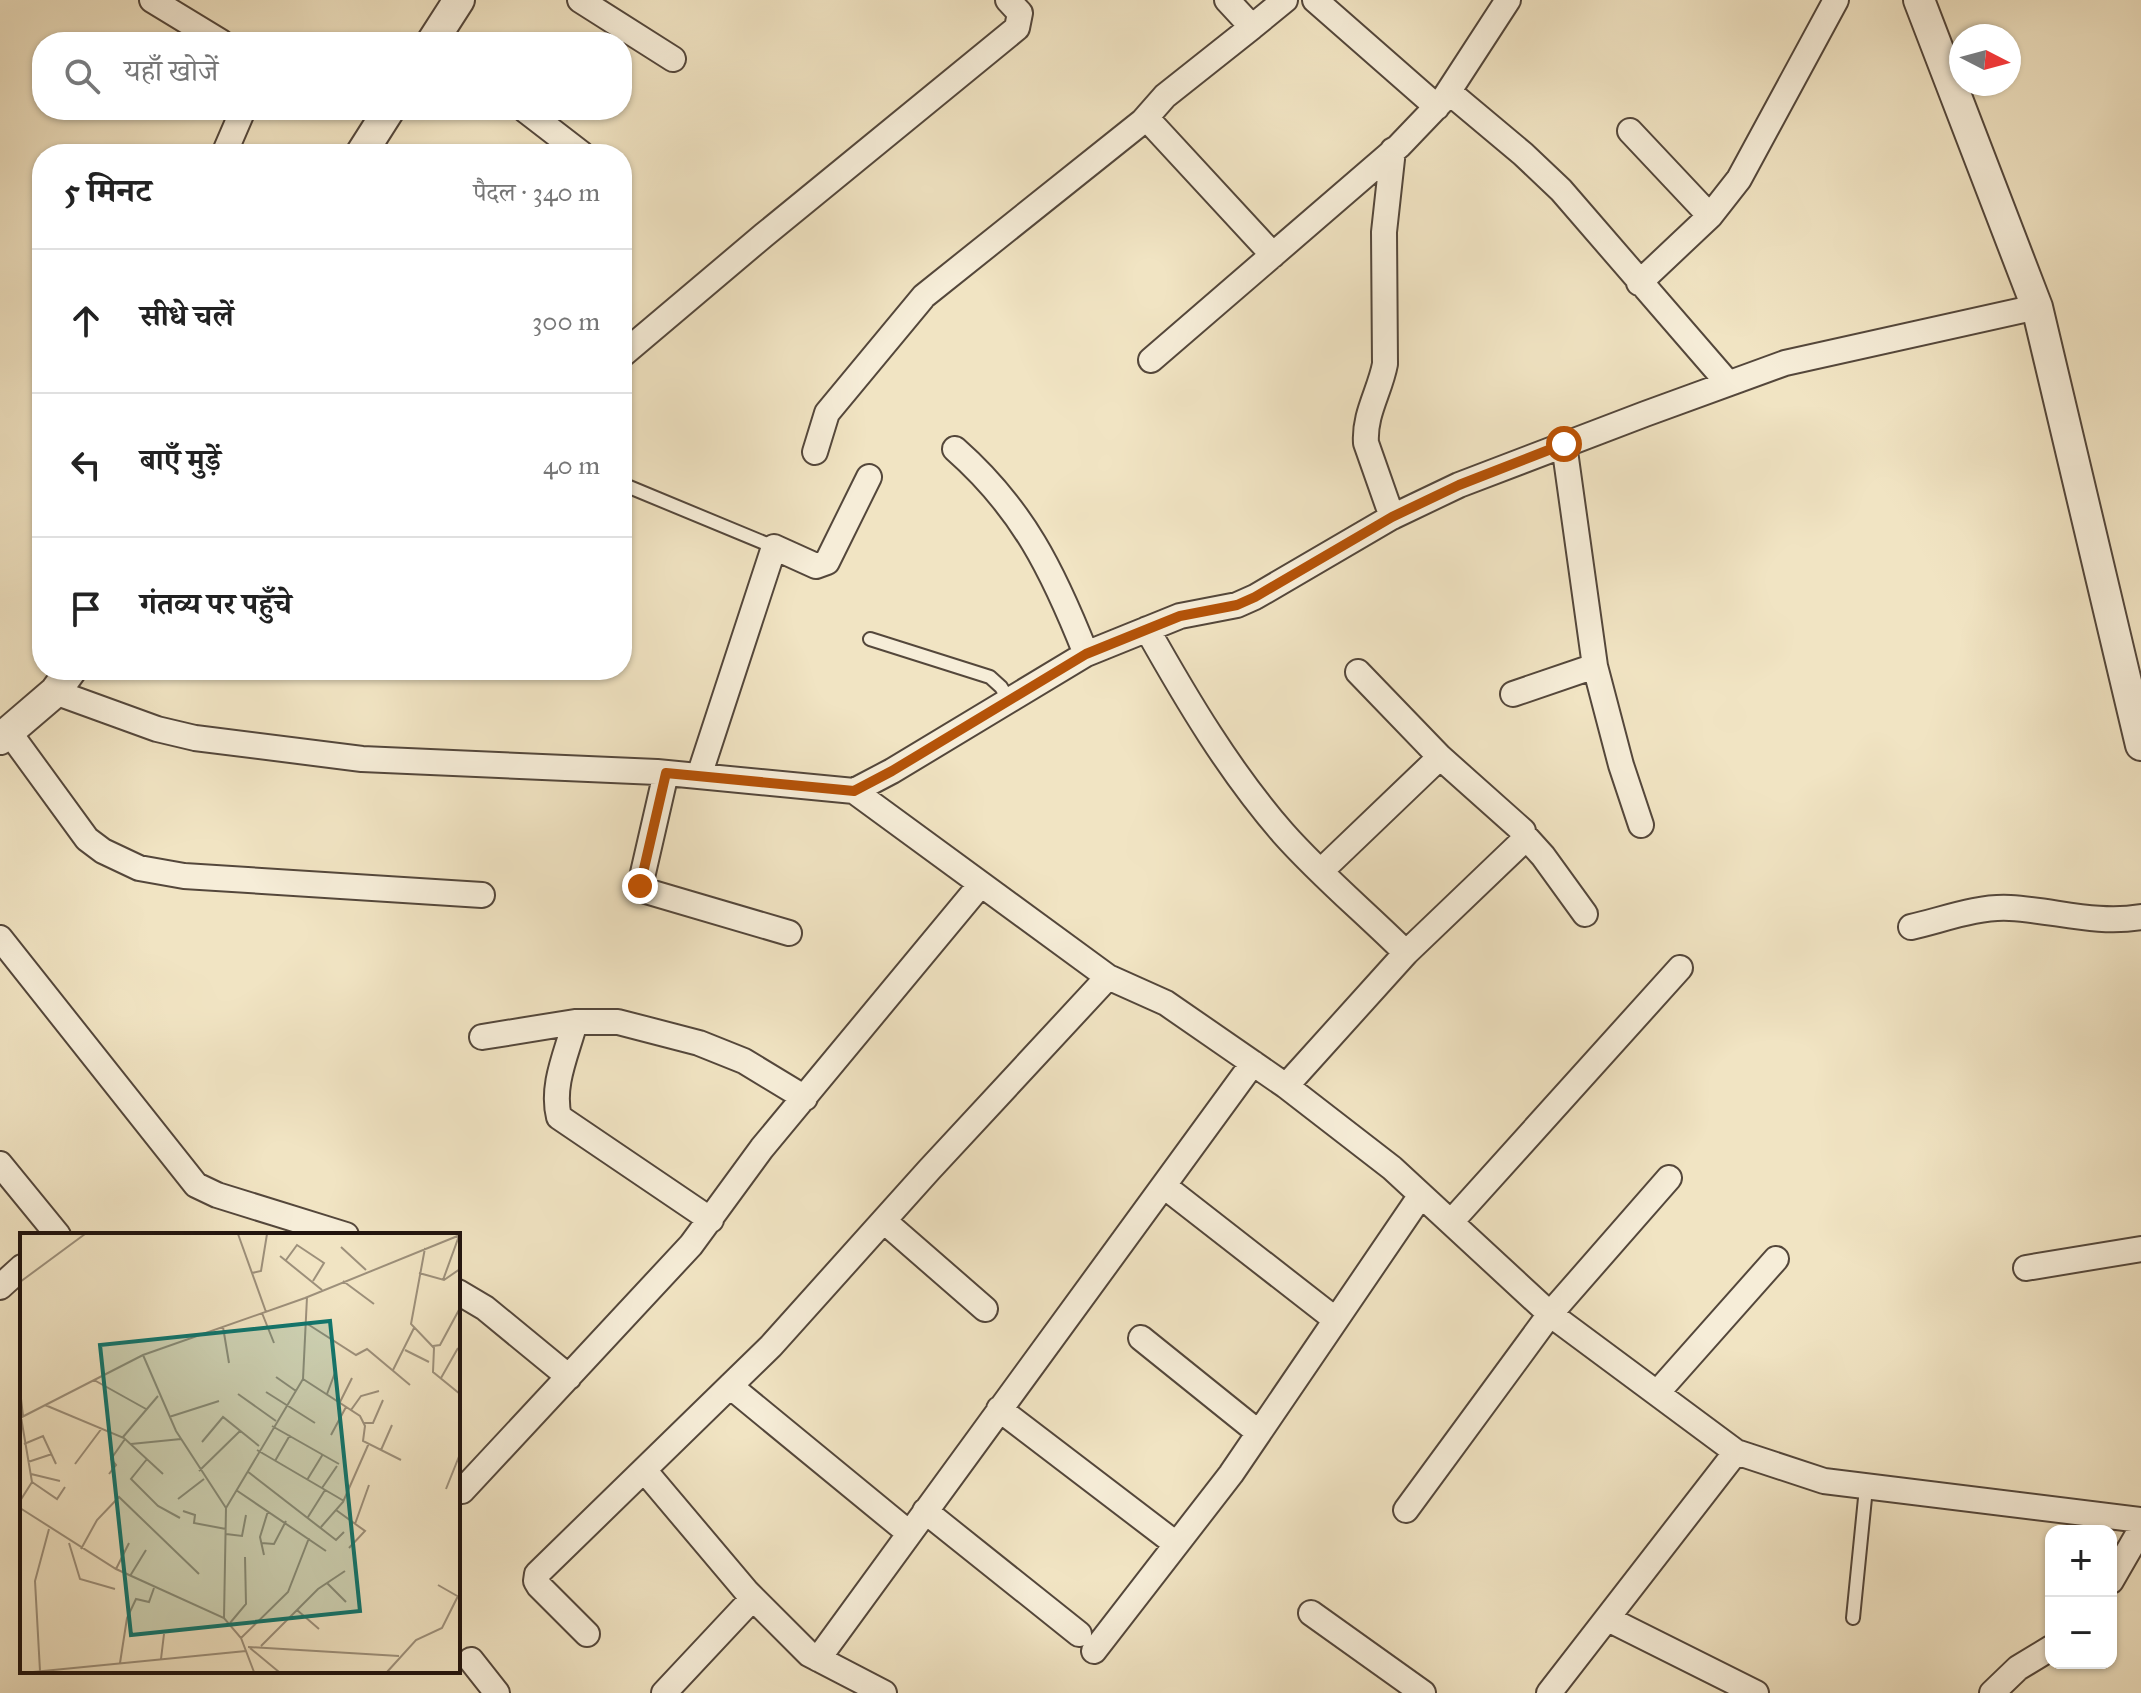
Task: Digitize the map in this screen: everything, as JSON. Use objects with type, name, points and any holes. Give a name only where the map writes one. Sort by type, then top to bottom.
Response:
[{"type":"street","points":[[152,0],[205,32]]},
{"type":"street","points":[[440,32],[459,0]]},
{"type":"street","points":[[580,0],[630,32]]},
{"type":"street","points":[[632,347],[1017,28],[1020,13],[1008,0]]},
{"type":"street","points":[[1227,0],[1252,27]]},
{"type":"street","points":[[815,452],[827,413],[924,296],[1143,121],[1165,96],[1285,0]]},
{"type":"street","points":[[1315,0],[1443,99],[1513,145],[1561,190],[1728,383]]},
{"type":"street","points":[[1151,360],[1393,150],[1443,99],[1508,0]]},
{"type":"street","points":[[1639,283],[1710,216],[1746,167],[1836,0]]},
{"type":"street","points":[[1919,0],[2037,307],[2141,745]]},
{"type":"street","points":[[632,33],[673,59]]},
{"type":"street","points":[[228,144],[239,120]]},
{"type":"street","points":[[367,144],[383,120]]},
{"type":"street","points":[[538,120],[569,144]]},
{"type":"street","points":[[1143,121],[1151,123],[1273,255]]},
{"type":"street","points":[[1630,131],[1710,216]]},
{"type":"street","points":[[1392,517],[1366,443],[1365,430],[1385,364],[1384,232],[1393,150]]},
{"type":"street","points":[[854,791],[1086,654],[1180,616],[1237,605],[1255,597],[1392,517],[1459,485],[1785,363],[2037,307]]},
{"type":"street","points":[[1564,444],[1595,666],[1621,765],[1641,825]]},
{"type":"street","points":[[955,449],[987,477],[1026,529],[1060,587],[1086,654]]},
{"type":"street","points":[[699,776],[774,547],[816,566],[827,562],[869,477]]},
{"type":"street","points":[[1147,629],[1216,744],[1283,832],[1406,953]]},
{"type":"street","points":[[1513,694],[1595,666]]},
{"type":"street","points":[[1358,672],[1440,757],[1523,831],[1585,914]]},
{"type":"street","points":[[482,895],[204,878],[139,868],[103,851],[87,839],[5,736],[63,681],[157,729],[195,738],[362,759],[666,773],[854,791],[1108,977],[1166,1003],[1286,1086],[1392,1168],[1550,1314],[1736,1452],[1824,1481],[2141,1520]]},
{"type":"street","points":[[1321,871],[1440,757]]},
{"type":"street","points":[[666,773],[640,886],[646,891],[789,933]]},
{"type":"street","points":[[1286,1086],[1406,953],[1523,841],[1524,835]]},
{"type":"street","points":[[462,1491],[711,1220],[762,1148],[981,884]]},
{"type":"street","points":[[1911,927],[2008,907],[2079,917],[2141,917]]},
{"type":"street","points":[[0,938],[196,1185],[217,1195],[340,1233]]},
{"type":"street","points":[[1451,1222],[1680,968]]},
{"type":"street","points":[[587,1634],[539,1586],[537,1574],[771,1346],[1108,977]]},
{"type":"street","points":[[482,1037],[575,1022],[618,1022],[699,1043],[744,1061],[805,1098]]},
{"type":"street","points":[[575,1022],[559,1073],[556,1104],[559,1117],[711,1220]]},
{"type":"street","points":[[818,1659],[1253,1063]]},
{"type":"street","points":[[0,1164],[55,1233]]},
{"type":"street","points":[[1406,1510],[1550,1314],[1669,1178]]},
{"type":"street","points":[[1164,1186],[1336,1320]]},
{"type":"street","points":[[925,1511],[1086,1642],[1176,1544],[1259,1433],[1421,1195]]},
{"type":"street","points":[[884,1221],[985,1309]]},
{"type":"street","points":[[2026,1268],[2141,1249]]},
{"type":"street","points":[[1657,1393],[1776,1259]]},
{"type":"street","points":[[0,1287],[20,1269]]},
{"type":"street","points":[[460,1293],[485,1308],[569,1377]]},
{"type":"street","points":[[1141,1338],[1259,1433]]},
{"type":"street","points":[[730,1386],[909,1533]]},
{"type":"street","points":[[999,1409],[1176,1544]]},
{"type":"street","points":[[1549,1693],[1736,1452]]},
{"type":"street","points":[[644,1470],[753,1598],[809,1654],[884,1693]]},
{"type":"street","points":[[2117,1571],[2141,1529]]},
{"type":"street","points":[[664,1693],[753,1598]]},
{"type":"street","points":[[1311,1613],[1423,1693]]},
{"type":"street","points":[[1608,1619],[1756,1693]]},
{"type":"street","points":[[1992,1693],[2018,1668],[2045,1652]]},
{"type":"street","points":[[471,1660],[497,1693]]},
{"type":"lane","points":[[632,488],[774,547]]},
{"type":"lane","points":[[870,639],[990,677],[1009,700]]},
{"type":"lane","points":[[1853,1618],[1866,1488]]},
{"type":"route","points":[[640,886],[666,773],[854,791],[1086,654],[1180,616],[1237,605],[1392,517],[1459,485],[1564,444]]}]
